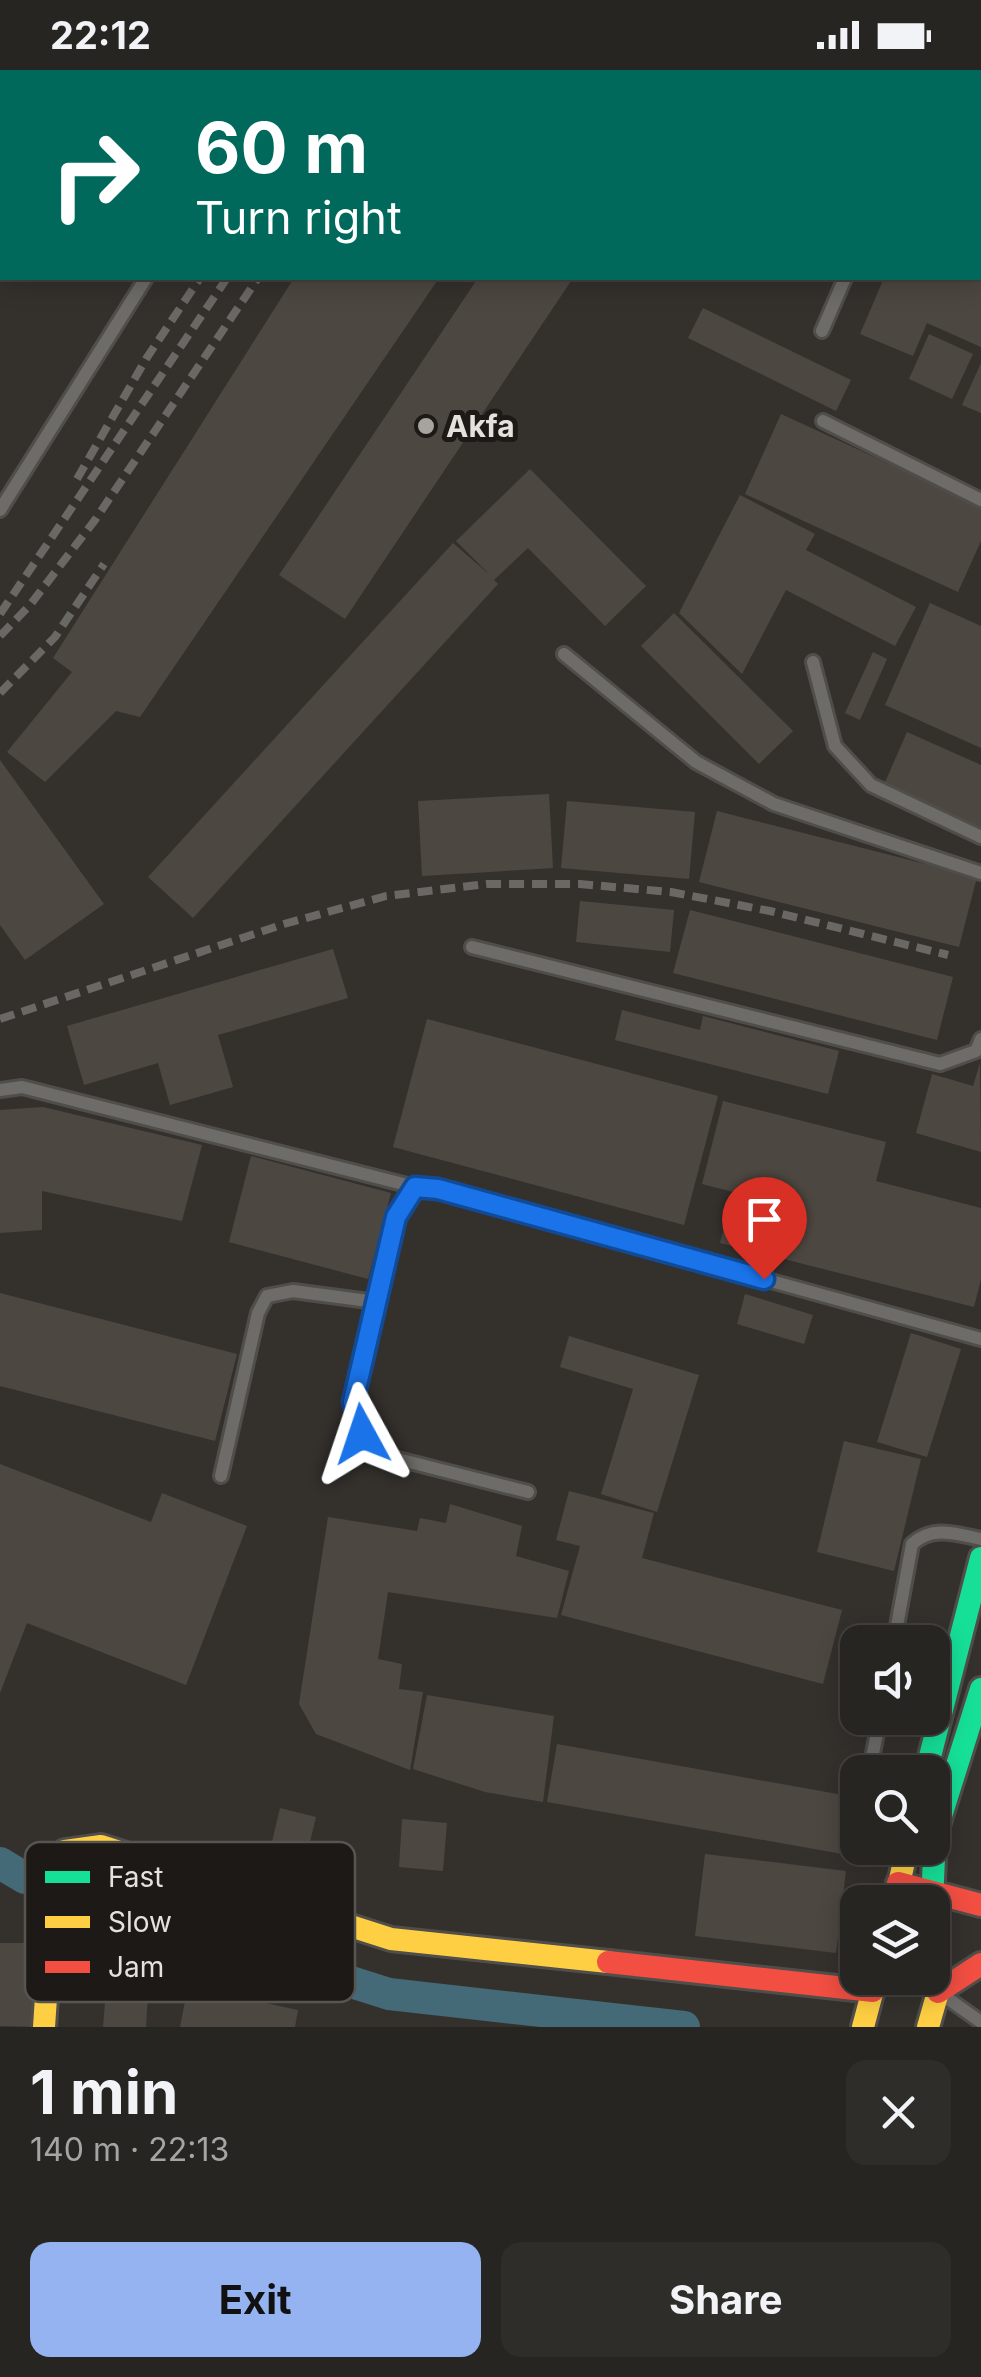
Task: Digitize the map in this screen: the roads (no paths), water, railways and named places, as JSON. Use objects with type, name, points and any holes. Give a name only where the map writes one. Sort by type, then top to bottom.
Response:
[{"type":"street","points":[[930,1755],[981,1558]]},
{"type":"street","points":[[935,1885],[936,1835],[981,1689]]},
{"type":"street","points":[[950,1908],[981,1905]]},
{"type":"street","points":[[355,1927],[392,1939],[840,1981]]},
{"type":"street","points":[[950,1984],[981,1964]]},
{"type":"street","points":[[864,2021],[872,1995]]},
{"type":"street","points":[[928,2027],[937,1995]]},
{"type":"street","points":[[44,2027],[46,2002]]},
{"type":"lane","points":[[0,510],[145,280]]},
{"type":"lane","points":[[822,331],[843,280]]},
{"type":"lane","points":[[823,421],[981,500]]},
{"type":"lane","points":[[564,654],[696,762],[774,804],[981,872]]},
{"type":"lane","points":[[813,662],[835,746],[871,785],[981,837]]},
{"type":"lane","points":[[472,947],[940,1064],[976,1051],[981,1039]]},
{"type":"lane","points":[[0,1090],[22,1088],[415,1187],[438,1189],[981,1338]]},
{"type":"lane","points":[[415,1187],[396,1217],[353,1402],[362,1434],[382,1455],[528,1492]]},
{"type":"lane","points":[[221,1476],[258,1313],[268,1296],[293,1290],[376,1302]]},
{"type":"lane","points":[[897,1625],[912,1544],[923,1534],[941,1531],[981,1539]]},
{"type":"lane","points":[[942,1995],[981,2022]]},
{"type":"waterway","points":[[0,1863],[25,1878]]},
{"type":"waterway","points":[[355,1983],[389,1994],[684,2027]]},
{"type":"railway","points":[[77,479],[146,359],[199,280]]},
{"type":"railway","points":[[0,614],[226,280]]},
{"type":"railway","points":[[0,636],[30,605],[95,520],[257,280]]},
{"type":"railway","points":[[0,693],[55,637],[104,564]]},
{"type":"railway","points":[[0,1019],[284,924],[386,896],[487,884],[580,884],[671,892],[770,911],[948,955]]},
{"type":"place","name":"Akfa","points":[[426,426]]}]
